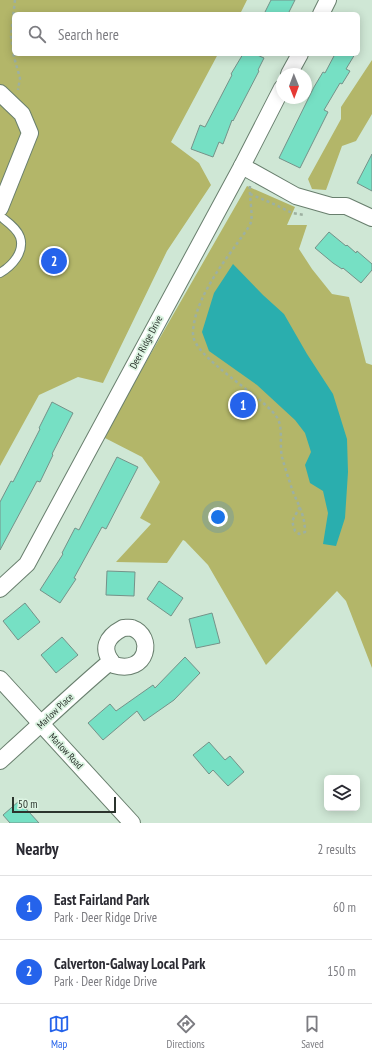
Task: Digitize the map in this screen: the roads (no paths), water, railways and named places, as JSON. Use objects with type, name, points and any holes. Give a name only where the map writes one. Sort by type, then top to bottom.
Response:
[{"type":"street","points":[[322,12],[328,0]]},
{"type":"street","points":[[292,68],[299,56]]},
{"type":"street","points":[[0,208],[30,133],[22,114],[4,97]]},
{"type":"street","name":"Deer Ridge Drive","points":[[0,589],[27,564],[246,168],[276,101]]},
{"type":"street","points":[[246,168],[296,196],[331,206],[346,206],[372,218]]},
{"type":"street","name":"Marlow Place","points":[[0,761],[80,687],[111,661]]},
{"type":"street","name":"Marlow Road","points":[[0,679],[132,823]]},
{"type":"lane","points":[[0,216],[14,228],[20,236],[21,246],[18,256],[10,266],[0,273]]},
{"type":"water","points":[[233,264],[284,314],[307,354],[333,394],[347,439],[348,472],[345,518],[336,546],[323,544],[328,513],[323,491],[310,483],[305,465],[311,452],[305,433],[295,420],[257,385],[209,351],[202,332],[214,293]]},
{"type":"place","name":"Calverton-Galway Local Park","points":[[54,261]]},
{"type":"place","name":"East Fairland Park","points":[[243,405]]}]
